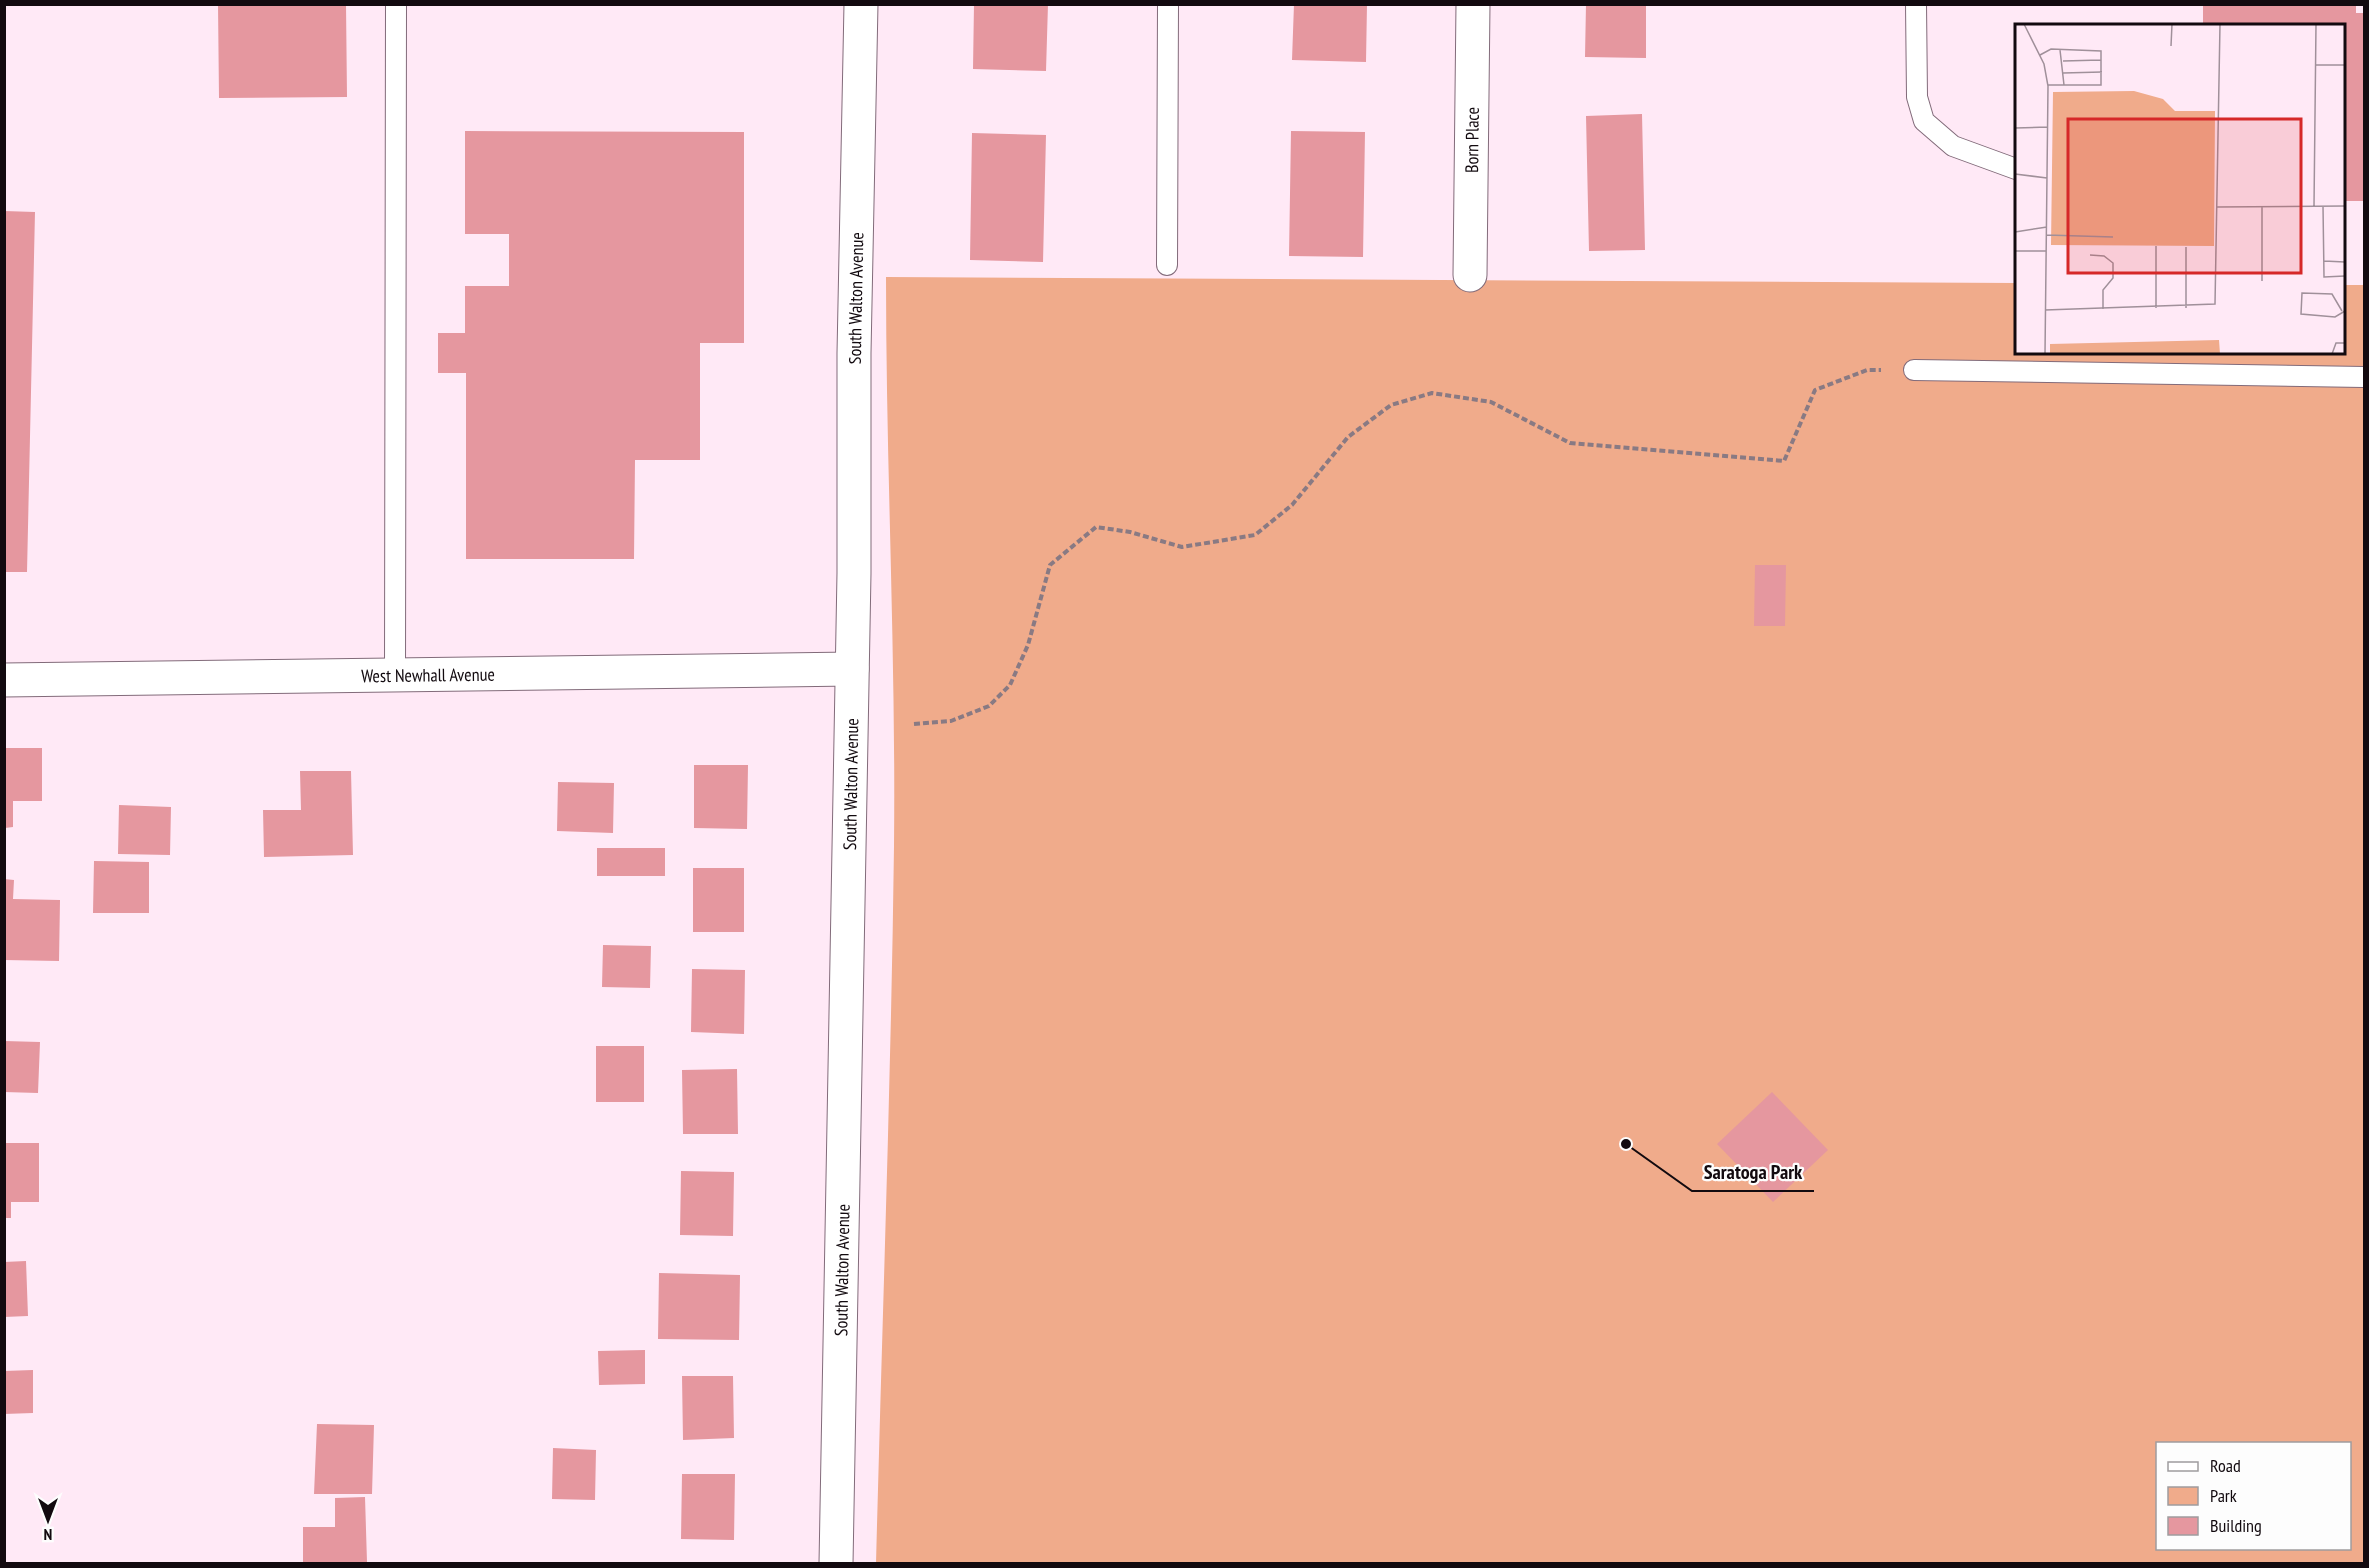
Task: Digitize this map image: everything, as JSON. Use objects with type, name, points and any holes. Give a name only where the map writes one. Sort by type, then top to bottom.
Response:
[{"type":"street","name":"South Walton Avenue","points":[[836,1563],[854,573],[855,342],[861,4]]},
{"type":"street","name":"Born Place","points":[[1470,275],[1473,4]]},
{"type":"street","name":"West Newhall Avenue","points":[[4,680],[852,669]]},
{"type":"lane","points":[[395,675],[396,4]]},
{"type":"lane","points":[[1167,265],[1168,4]]},
{"type":"lane","points":[[1916,4],[1917,97],[1923,121],[1953,146],[2015,169]]},
{"type":"lane","points":[[1914,370],[2364,377]]},
{"type":"path","points":[[914,724],[951,721],[989,706],[1010,685],[1028,645],[1050,565],[1096,527],[1130,532],[1182,547],[1255,535],[1292,505],[1348,437],[1391,405],[1432,393],[1491,402],[1570,443],[1784,461],[1815,390],[1867,370],[1914,370]]},
{"type":"green space","points":[[886,277],[2015,283],[2015,354],[2345,354],[2345,285],[2364,285],[2364,1563],[876,1564],[889,1115],[894,704]]},
{"type":"building","points":[[218,4],[346,4],[347,97],[219,98]]},
{"type":"building","points":[[974,4],[1048,4],[1046,71],[973,69]]},
{"type":"building","points":[[1294,4],[1367,4],[1366,62],[1292,60]]},
{"type":"building","points":[[1586,4],[1646,4],[1646,58],[1585,57]]},
{"type":"building","points":[[2203,4],[2356,4],[2356,13],[2364,13],[2364,201],[2345,201],[2345,24],[2203,24]]},
{"type":"building","points":[[1642,114],[1645,250],[1589,251],[1586,116]]},
{"type":"building","points":[[465,131],[744,132],[744,343],[700,343],[700,460],[635,460],[634,559],[466,559],[466,373],[438,373],[438,333],[465,333],[465,286],[509,286],[509,234],[465,234]]},
{"type":"building","points":[[1291,131],[1365,132],[1363,257],[1289,256]]},
{"type":"building","points":[[972,133],[1046,135],[1043,262],[970,260]]},
{"type":"building","points":[[4,211],[35,212],[27,572],[4,572]]},
{"type":"building","points":[[1755,565],[1786,565],[1785,626],[1754,626]]},
{"type":"building","points":[[5,748],[42,748],[42,801],[13,801],[13,827],[5,828]]},
{"type":"building","points":[[694,765],[748,765],[747,829],[694,828]]},
{"type":"building","points":[[300,771],[351,771],[353,855],[264,857],[263,810],[301,810]]},
{"type":"building","points":[[558,782],[614,783],[613,833],[557,831]]},
{"type":"building","points":[[119,805],[171,807],[170,855],[118,854]]},
{"type":"building","points":[[597,848],[665,848],[665,876],[597,876]]},
{"type":"building","points":[[94,861],[149,862],[149,913],[93,913]]},
{"type":"building","points":[[693,868],[744,868],[744,932],[693,932]]},
{"type":"building","points":[[4,879],[14,880],[13,899],[60,900],[59,961],[4,960]]},
{"type":"building","points":[[603,945],[651,946],[650,988],[602,987]]},
{"type":"building","points":[[692,969],[745,970],[744,1034],[691,1032]]},
{"type":"building","points":[[4,1041],[40,1042],[38,1093],[4,1092]]},
{"type":"building","points":[[596,1046],[644,1046],[644,1102],[596,1102]]},
{"type":"building","points":[[737,1069],[738,1134],[683,1134],[682,1070]]},
{"type":"building","points":[[1772,1092],[1828,1150],[1773,1202],[1717,1144]]},
{"type":"building","points":[[5,1143],[39,1143],[39,1202],[11,1202],[11,1218],[5,1218]]},
{"type":"building","points":[[681,1171],[734,1172],[733,1236],[680,1235]]},
{"type":"building","points":[[26,1261],[28,1316],[4,1317],[4,1262]]},
{"type":"building","points":[[659,1273],[740,1275],[739,1340],[658,1339]]},
{"type":"building","points":[[645,1350],[645,1384],[599,1385],[598,1351]]},
{"type":"building","points":[[33,1370],[33,1413],[4,1414],[4,1371]]},
{"type":"building","points":[[682,1376],[733,1376],[734,1438],[683,1440]]},
{"type":"building","points":[[317,1424],[374,1425],[372,1494],[314,1494]]},
{"type":"building","points":[[553,1448],[596,1450],[595,1500],[552,1499]]},
{"type":"building","points":[[682,1474],[735,1474],[734,1540],[681,1539]]},
{"type":"building","points":[[365,1497],[367,1562],[303,1564],[303,1527],[335,1527],[335,1498]]},
{"type":"place","name":"Saratoga Park","points":[[1626,1144]]}]
